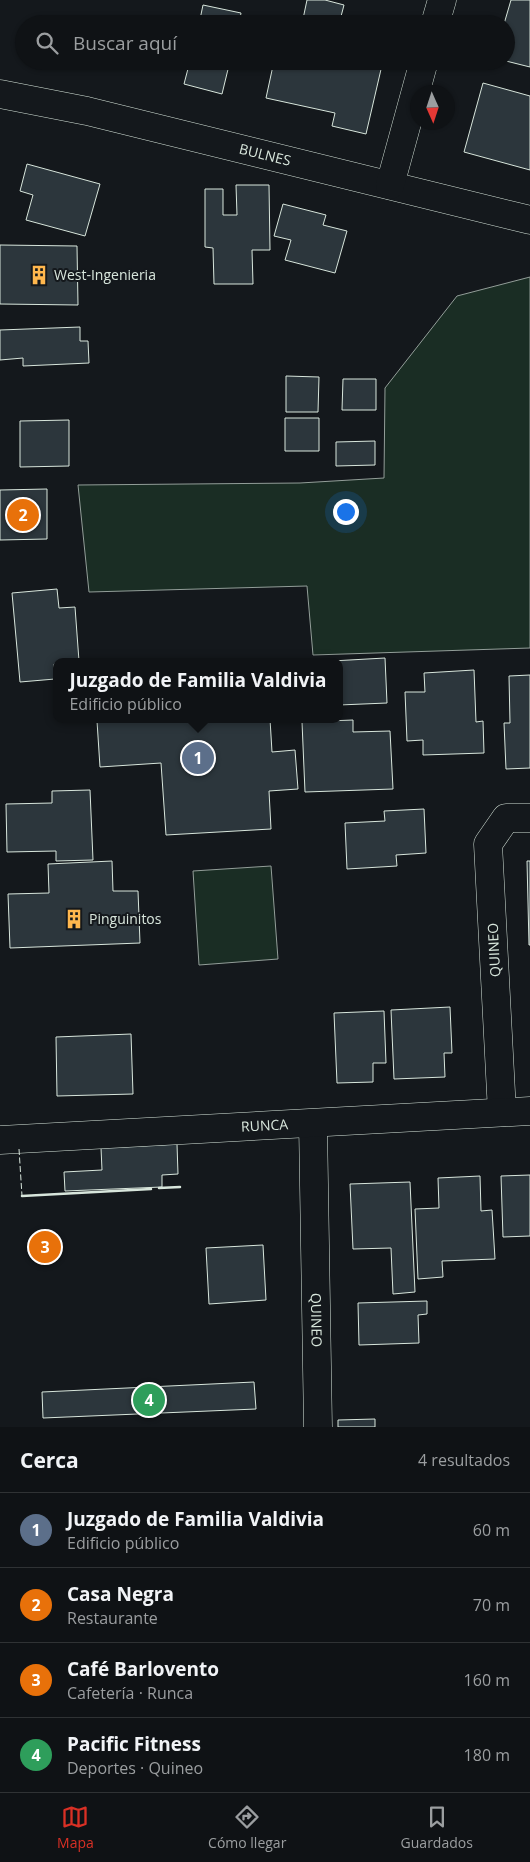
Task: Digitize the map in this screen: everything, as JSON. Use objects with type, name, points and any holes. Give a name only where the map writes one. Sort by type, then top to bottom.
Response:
[{"type":"street","points":[[438,15],[442,0]]},
{"type":"street","points":[[390,185],[422,70]]},
{"type":"street","name":"BULNES","points":[[0,94],[86,111],[530,220]]},
{"type":"street","name":"QUINEO","points":[[502,1112],[488,844],[506,818],[530,818]]},
{"type":"street","name":"RUNCA","points":[[0,1140],[530,1111]]},
{"type":"street","name":"QUINEO","points":[[313,1124],[318,1427]]},
{"type":"green space","points":[[530,277],[530,648],[313,655],[307,586],[89,592],[78,485],[300,483],[384,478],[385,388],[457,296]]},
{"type":"green space","points":[[271,866],[278,959],[199,965],[193,871]]},
{"type":"building","points":[[307,0],[325,0],[344,5],[341,15],[304,15]]},
{"type":"building","points":[[511,0],[530,0],[530,67],[515,63],[515,15],[507,15]]},
{"type":"building","points":[[203,5],[241,13],[241,15],[201,15]]},
{"type":"building","points":[[188,70],[228,70],[222,94],[184,84]]},
{"type":"building","points":[[272,70],[381,70],[366,134],[332,126],[335,113],[266,98]]},
{"type":"building","points":[[483,83],[530,96],[530,170],[464,152]]},
{"type":"building","points":[[27,164],[100,184],[85,236],[26,220],[33,195],[20,191]]},
{"type":"building","points":[[236,185],[269,185],[270,250],[252,250],[253,284],[214,284],[213,248],[205,247],[205,189],[223,189],[223,215],[237,215]]},
{"type":"building","points":[[283,204],[326,215],[323,225],[347,231],[335,273],[285,260],[291,240],[274,236]]},
{"type":"building","name":"West-Ingenieria","points":[[0,245],[77,246],[78,305],[0,304]]},
{"type":"building","points":[[80,327],[80,341],[88,341],[89,363],[23,366],[23,358],[0,360],[0,330]]},
{"type":"building","points":[[286,376],[319,377],[318,412],[286,412]]},
{"type":"building","points":[[343,379],[376,379],[376,410],[342,410]]},
{"type":"building","points":[[285,418],[319,418],[319,451],[285,451]]},
{"type":"building","points":[[69,420],[69,466],[20,467],[20,421]]},
{"type":"building","points":[[375,441],[375,465],[336,466],[336,442]]},
{"type":"building","points":[[47,489],[47,539],[0,540],[0,490]]},
{"type":"building","points":[[57,589],[59,608],[75,607],[79,658],[53,658],[53,679],[20,682],[12,593]]},
{"type":"building","points":[[385,658],[387,703],[343,705],[343,660]]},
{"type":"building","points":[[474,670],[476,722],[483,721],[484,753],[423,755],[423,740],[407,741],[405,692],[425,692],[424,673]]},
{"type":"building","points":[[530,675],[530,768],[506,769],[504,723],[510,723],[509,676]]},
{"type":"building","points":[[343,720],[353,720],[353,732],[390,731],[393,789],[305,792],[302,723],[343,723]]},
{"type":"building","points":[[97,723],[270,723],[272,752],[295,750],[298,789],[269,791],[271,829],[166,835],[161,763],[100,767]]},
{"type":"building","points":[[90,790],[93,860],[56,861],[56,851],[7,852],[6,804],[52,803],[52,791]]},
{"type":"building","points":[[424,809],[426,853],[396,855],[397,866],[347,869],[345,823],[385,821],[384,811]]},
{"type":"building","name":"Pinguinitos","points":[[112,861],[113,891],[138,891],[140,943],[10,948],[8,894],[49,893],[48,864]]},
{"type":"building","points":[[527,861],[530,861],[530,945],[529,945]]},
{"type":"building","points":[[450,1007],[452,1053],[444,1053],[445,1077],[394,1079],[391,1010]]},
{"type":"building","points":[[384,1011],[386,1063],[373,1063],[373,1082],[337,1083],[334,1013]]},
{"type":"building","points":[[131,1034],[133,1094],[57,1096],[56,1037]]},
{"type":"building","points":[[177,1144],[178,1174],[162,1175],[162,1187],[65,1191],[64,1172],[102,1170],[101,1148]]},
{"type":"building","points":[[530,1175],[530,1236],[503,1237],[501,1176]]},
{"type":"building","points":[[480,1176],[481,1211],[492,1210],[495,1259],[442,1261],[443,1277],[418,1279],[415,1209],[439,1208],[438,1178]]},
{"type":"building","points":[[410,1182],[415,1292],[393,1294],[391,1248],[353,1249],[350,1184]]},
{"type":"building","points":[[263,1245],[266,1300],[209,1304],[206,1248]]},
{"type":"building","points":[[427,1301],[427,1314],[418,1315],[419,1343],[359,1345],[358,1303]]},
{"type":"building","points":[[254,1382],[256,1409],[43,1418],[42,1392]]},
{"type":"building","points":[[375,1419],[375,1427],[338,1427],[338,1420]]},
{"type":"fence","points":[[19,1149],[22,1196]]},
{"type":"wall","points":[[159,1188],[180,1187]]},
{"type":"wall","points":[[22,1196],[151,1189]]},
{"type":"place","name":"West-Ingenieria","points":[[39,275]]},
{"type":"place","name":"Casa Negra","points":[[23,515]]},
{"type":"place","name":"Juzgado de Familia Valdivia","points":[[198,758]]},
{"type":"place","name":"Pinguinitos","points":[[74,919]]},
{"type":"place","name":"Café Barlovento","points":[[45,1247]]},
{"type":"place","name":"Pacific Fitness","points":[[149,1400]]}]
